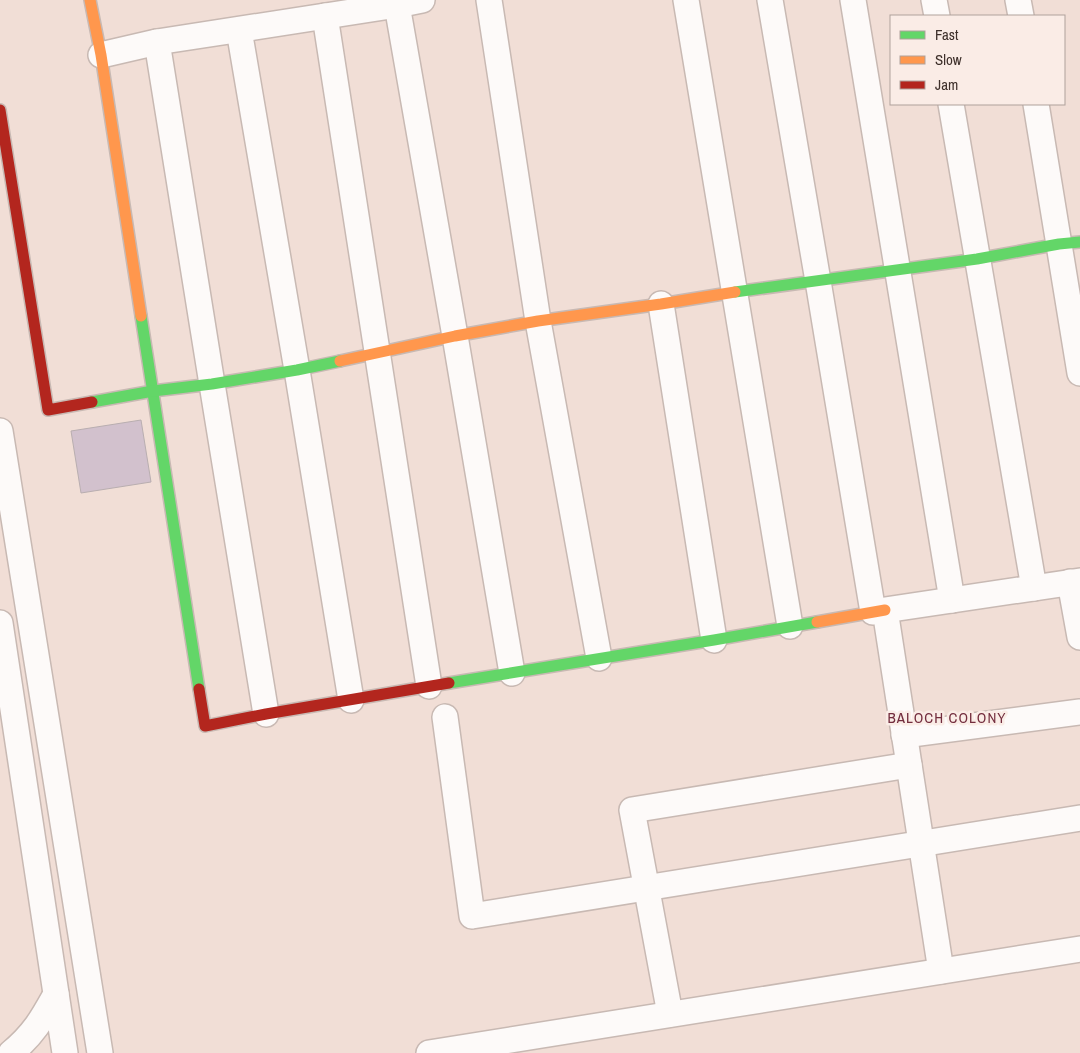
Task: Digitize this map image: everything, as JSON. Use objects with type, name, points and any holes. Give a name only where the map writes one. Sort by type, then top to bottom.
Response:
[{"type":"street","points":[[90,0],[101,55],[205,726],[429,686],[879,611],[1075,581],[1080,637]]},
{"type":"street","points":[[101,55],[157,42],[422,0]]},
{"type":"street","points":[[489,0],[538,321],[599,658]]},
{"type":"street","points":[[686,0],[790,626]]},
{"type":"street","points":[[770,0],[818,281],[904,736],[941,971]]},
{"type":"street","points":[[852,0],[952,600]]},
{"type":"street","points":[[934,0],[936,15]]},
{"type":"street","points":[[1018,0],[1021,15]]},
{"type":"street","points":[[397,5],[512,673]]},
{"type":"street","points":[[324,16],[429,686]]},
{"type":"street","points":[[239,30],[351,700]]},
{"type":"street","points":[[157,42],[266,714]]},
{"type":"street","points":[[951,105],[1034,588]]},
{"type":"street","points":[[1036,105],[1070,243],[1080,373]]},
{"type":"street","points":[[0,110],[48,410],[153,391],[212,384],[297,370],[455,336],[538,321],[978,259],[1070,243]]},
{"type":"street","points":[[661,304],[714,640]]},
{"type":"street","points":[[0,431],[96,1052]]},
{"type":"street","points":[[0,623],[65,1053]]},
{"type":"street","points":[[904,736],[1080,712]]},
{"type":"street","points":[[445,717],[472,916],[1080,818]]},
{"type":"street","points":[[670,1014],[632,810],[909,765]]},
{"type":"street","points":[[429,1053],[1080,949]]},
{"type":"street","points":[[11,1053],[25,1042],[40,1023],[56,994]]},
{"type":"building","points":[[141,420],[151,482],[81,493],[71,431]]},
{"type":"traffic: fast","points":[[735,292],[977,259],[1080,242]]},
{"type":"traffic: fast","points":[[141,316],[199,689]]},
{"type":"traffic: fast","points":[[92,402],[297,370],[340,361]]},
{"type":"traffic: fast","points":[[449,683],[817,622]]},
{"type":"traffic: slow","points":[[90,0],[101,55],[141,316]]},
{"type":"traffic: slow","points":[[340,361],[455,336],[538,321],[735,292]]},
{"type":"traffic: slow","points":[[817,622],[885,610]]},
{"type":"traffic: jam","points":[[0,110],[48,410],[92,402]]},
{"type":"traffic: jam","points":[[199,689],[205,726],[449,683]]},
{"type":"district","name":"BALOCH COLONY","points":[[947,717]]}]
